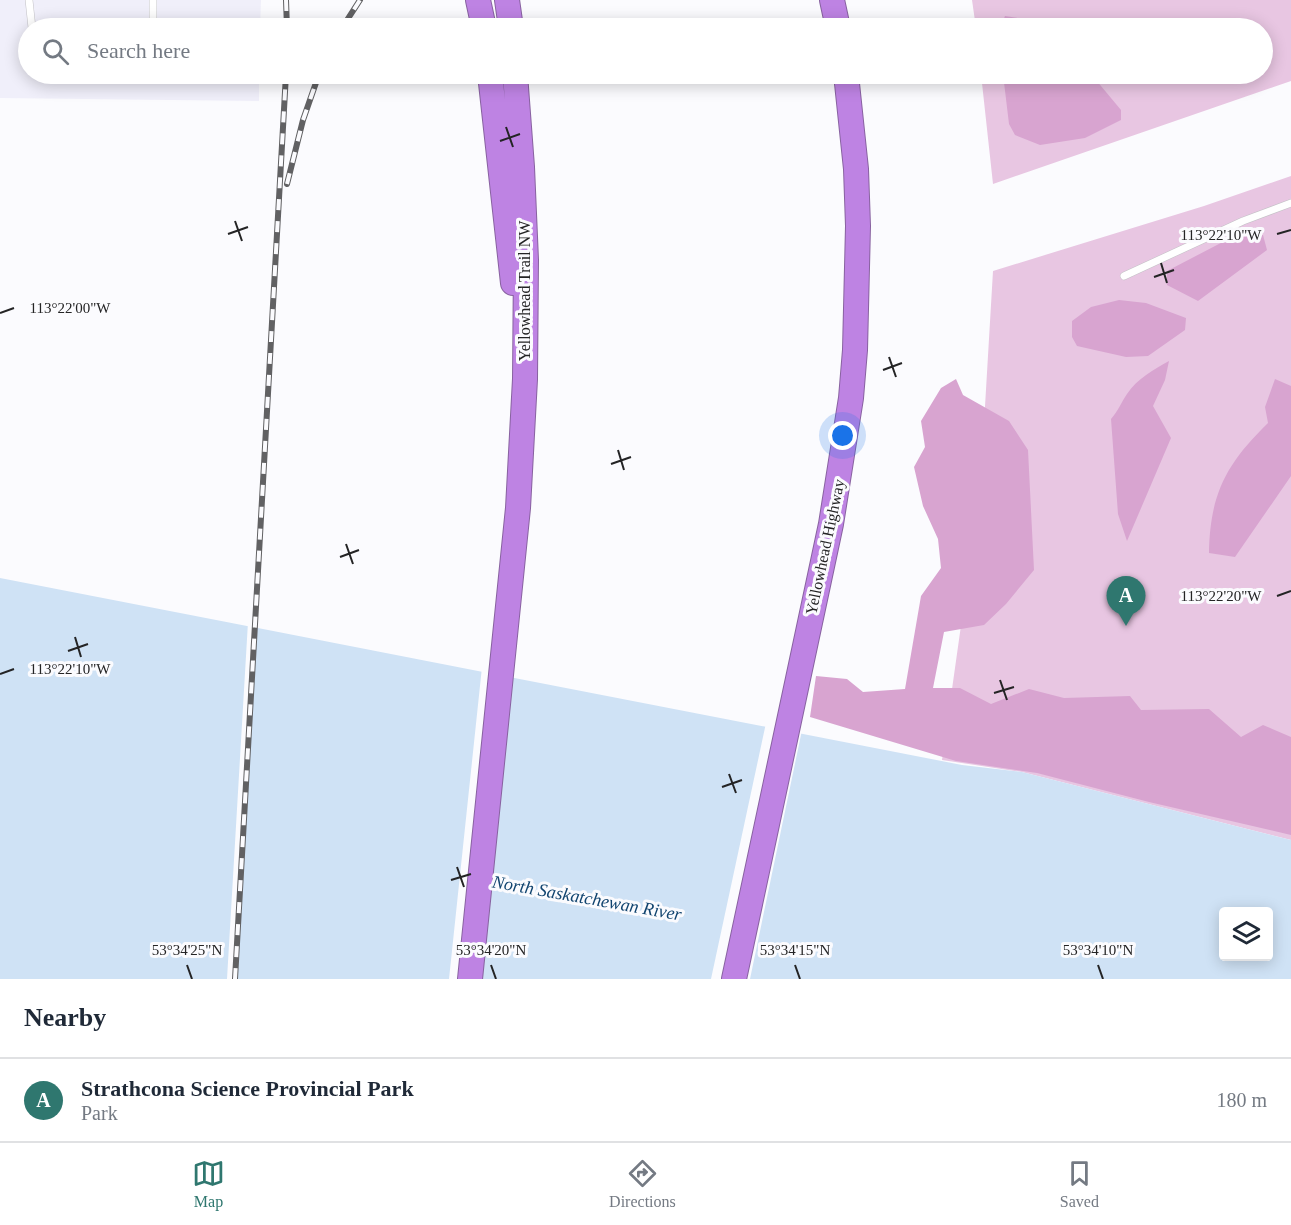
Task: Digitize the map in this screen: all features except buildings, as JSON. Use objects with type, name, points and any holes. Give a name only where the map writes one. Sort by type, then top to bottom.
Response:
[{"type":"highway","points":[[478,0],[482,18]]},
{"type":"highway","points":[[507,0],[510,18]]},
{"type":"highway","points":[[832,0],[836,18]]},
{"type":"highway","points":[[491,84],[505,224],[525,379]]},
{"type":"highway","name":"Yellowhead Trail NW","points":[[470,979],[518,508],[525,379],[526,260],[516,84]]},
{"type":"highway","name":"Yellowhead Highway","points":[[734,979],[831,524],[846,434],[855,350],[858,226],[856,169],[847,84]]},
{"type":"lane","points":[[29,0],[31,18]]},
{"type":"lane","points":[[153,0],[153,18]]},
{"type":"lane","points":[[1124,276],[1244,221],[1291,203]]},
{"type":"shaded area","points":[[0,0],[261,0],[260,18],[18,18],[18,84],[259,84],[259,101],[0,98]]},
{"type":"shaded area","points":[[972,0],[1291,0],[1291,81],[993,184],[982,84],[1273,84],[1273,18],[975,18]]},
{"type":"shaded area","points":[[1004,84],[1099,84],[1121,110],[1121,120],[1085,138],[1040,145],[1015,135],[1009,124]]},
{"type":"shaded area","points":[[1291,176],[1291,840],[1022,772],[942,760],[980,491],[993,271],[1204,206]]},
{"type":"shaded area","points":[[1240,233],[1263,235],[1267,250],[1198,301],[1167,285],[1167,271]]},
{"type":"shaded area","points":[[1119,300],[1146,303],[1186,318],[1185,330],[1148,356],[1126,357],[1077,346],[1072,337],[1072,321],[1091,307]]},
{"type":"shaded area","points":[[1169,361],[1165,380],[1153,406],[1171,438],[1127,541],[1118,514],[1111,419],[1136,383]]},
{"type":"shaded area","points":[[956,379],[963,395],[1009,421],[1028,450],[1034,570],[1006,604],[984,625],[944,632],[933,688],[960,688],[991,704],[1029,689],[1064,698],[1130,696],[1141,710],[1209,709],[1241,737],[1263,725],[1291,737],[1291,835],[1037,773],[956,761],[810,717],[816,676],[847,679],[863,692],[905,689],[921,596],[941,568],[938,539],[923,506],[914,467],[925,447],[921,421],[941,388]]},
{"type":"shaded area","points":[[1275,379],[1291,386],[1291,476],[1235,557],[1209,553],[1213,514],[1223,481],[1241,452],[1268,423],[1265,407]]},
{"type":"water","name":"North Saskatchewan River","points":[[0,578],[962,765],[1022,772],[1291,840],[1291,979],[0,979]]},
{"type":"pier","points":[[248,622],[257,624],[245,789],[237,979],[227,979]]},
{"type":"pier","points":[[482,667],[513,673],[482,979],[449,979]]},
{"type":"pier","points":[[766,723],[802,730],[750,979],[711,979]]},
{"type":"railway","points":[[286,0],[287,18]]},
{"type":"railway","points":[[348,18],[360,0]]},
{"type":"railway","points":[[235,979],[285,84]]},
{"type":"railway","points":[[287,184],[303,120],[316,84]]},
{"type":"place","name":"Strathcona Science Provincial Park","points":[[1126,626]]}]
